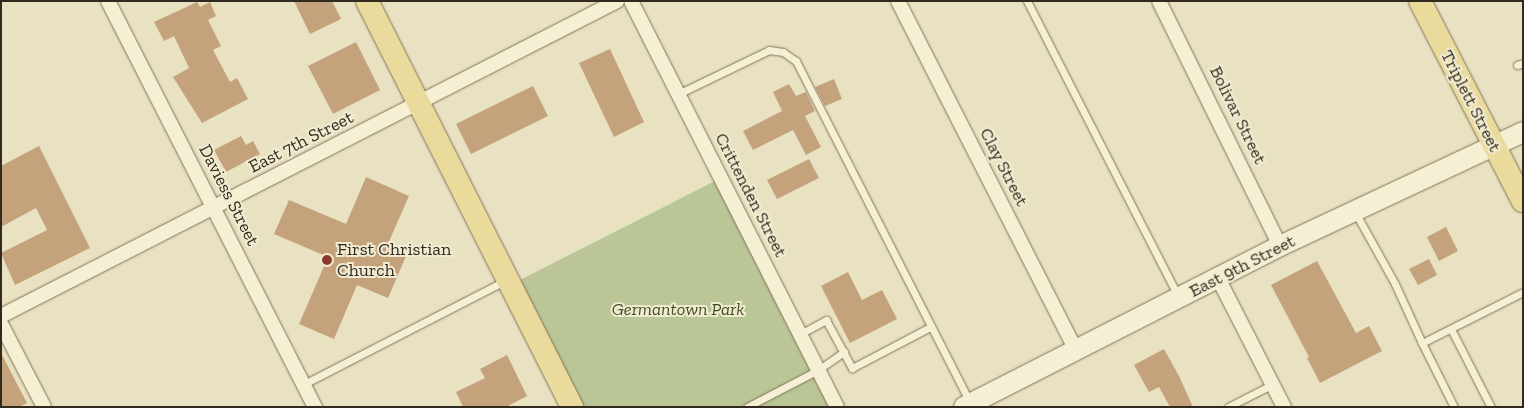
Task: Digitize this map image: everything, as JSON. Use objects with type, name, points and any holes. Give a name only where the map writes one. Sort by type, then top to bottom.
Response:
[{"type":"main road","points":[[367,1],[572,407]]},
{"type":"main road","name":"Triplett Street","points":[[1420,1],[1523,202]]},
{"type":"street","name":"Daviess Street","points":[[108,1],[316,407]]},
{"type":"street","name":"East 7th Street","points":[[1,316],[419,104],[617,1]]},
{"type":"street","name":"Crittenden Street","points":[[631,1],[837,407]]},
{"type":"street","name":"Clay Street","points":[[898,1],[1076,351]]},
{"type":"street","name":"Bolivar Street","points":[[1159,1],[1280,246]]},
{"type":"street","name":"East 9th Street","points":[[967,405],[1280,246],[1523,132]]},
{"type":"street","points":[[1218,278],[1284,407]]},
{"type":"street","points":[[1,324],[44,407]]},
{"type":"lane","points":[[1027,1],[1179,298]]},
{"type":"lane","points":[[678,94],[768,50],[783,52],[796,61],[967,405]]},
{"type":"lane","points":[[1355,211],[1395,284],[1454,407]]},
{"type":"lane","points":[[304,384],[509,279]]},
{"type":"lane","points":[[1422,343],[1522,294]]},
{"type":"lane","points":[[800,334],[826,320],[852,368],[930,328]]},
{"type":"lane","points":[[1451,329],[1491,407]]},
{"type":"lane","points":[[747,407],[818,370],[844,352]]},
{"type":"lane","points":[[1228,407],[1273,384]]},
{"type":"green space","name":"Germantown Park","points":[[721,178],[837,407],[572,407],[512,284]]},
{"type":"building","points":[[294,1],[332,1],[341,19],[310,34]]},
{"type":"building","points":[[197,2],[200,7],[210,2],[216,16],[208,20],[221,46],[213,50],[230,82],[237,78],[248,99],[202,123],[173,77],[189,68],[174,36],[164,41],[154,22]]},
{"type":"building","points":[[356,42],[380,90],[333,114],[308,66]]},
{"type":"building","points":[[610,49],[644,122],[614,137],[579,63]]},
{"type":"building","points":[[834,79],[842,99],[825,106],[815,87]]},
{"type":"building","points":[[789,84],[796,96],[806,92],[815,111],[805,116],[821,147],[806,155],[793,130],[753,150],[743,131],[782,111],[773,92]]},
{"type":"building","points":[[533,86],[548,116],[471,154],[456,124]]},
{"type":"building","points":[[241,136],[246,145],[253,141],[260,154],[226,172],[214,150]]},
{"type":"building","points":[[39,146],[90,248],[15,285],[1,253],[47,230],[36,208],[1,227],[1,166]]},
{"type":"building","points":[[809,159],[819,178],[777,199],[767,180]]},
{"type":"building","points":[[366,177],[409,196],[387,246],[407,254],[388,298],[357,285],[334,339],[299,324],[328,257],[274,234],[289,200],[346,224]]},
{"type":"building","points":[[1446,227],[1458,251],[1439,261],[1427,237]]},
{"type":"building","points":[[1429,259],[1437,275],[1418,285],[1409,269]]},
{"type":"building","points":[[1317,261],[1356,333],[1369,326],[1382,351],[1320,383],[1307,358],[1309,357],[1271,285]]},
{"type":"building","points":[[848,272],[862,300],[882,290],[897,319],[850,343],[821,286]]},
{"type":"building","points":[[1164,349],[1193,407],[1170,407],[1159,387],[1149,392],[1134,365]]},
{"type":"building","points":[[1,353],[27,403],[19,407],[1,407]]},
{"type":"building","points":[[507,355],[527,396],[506,407],[463,407],[456,392],[485,378],[480,369]]},
{"type":"place","name":"First Christian Church","points":[[327,260]]}]
